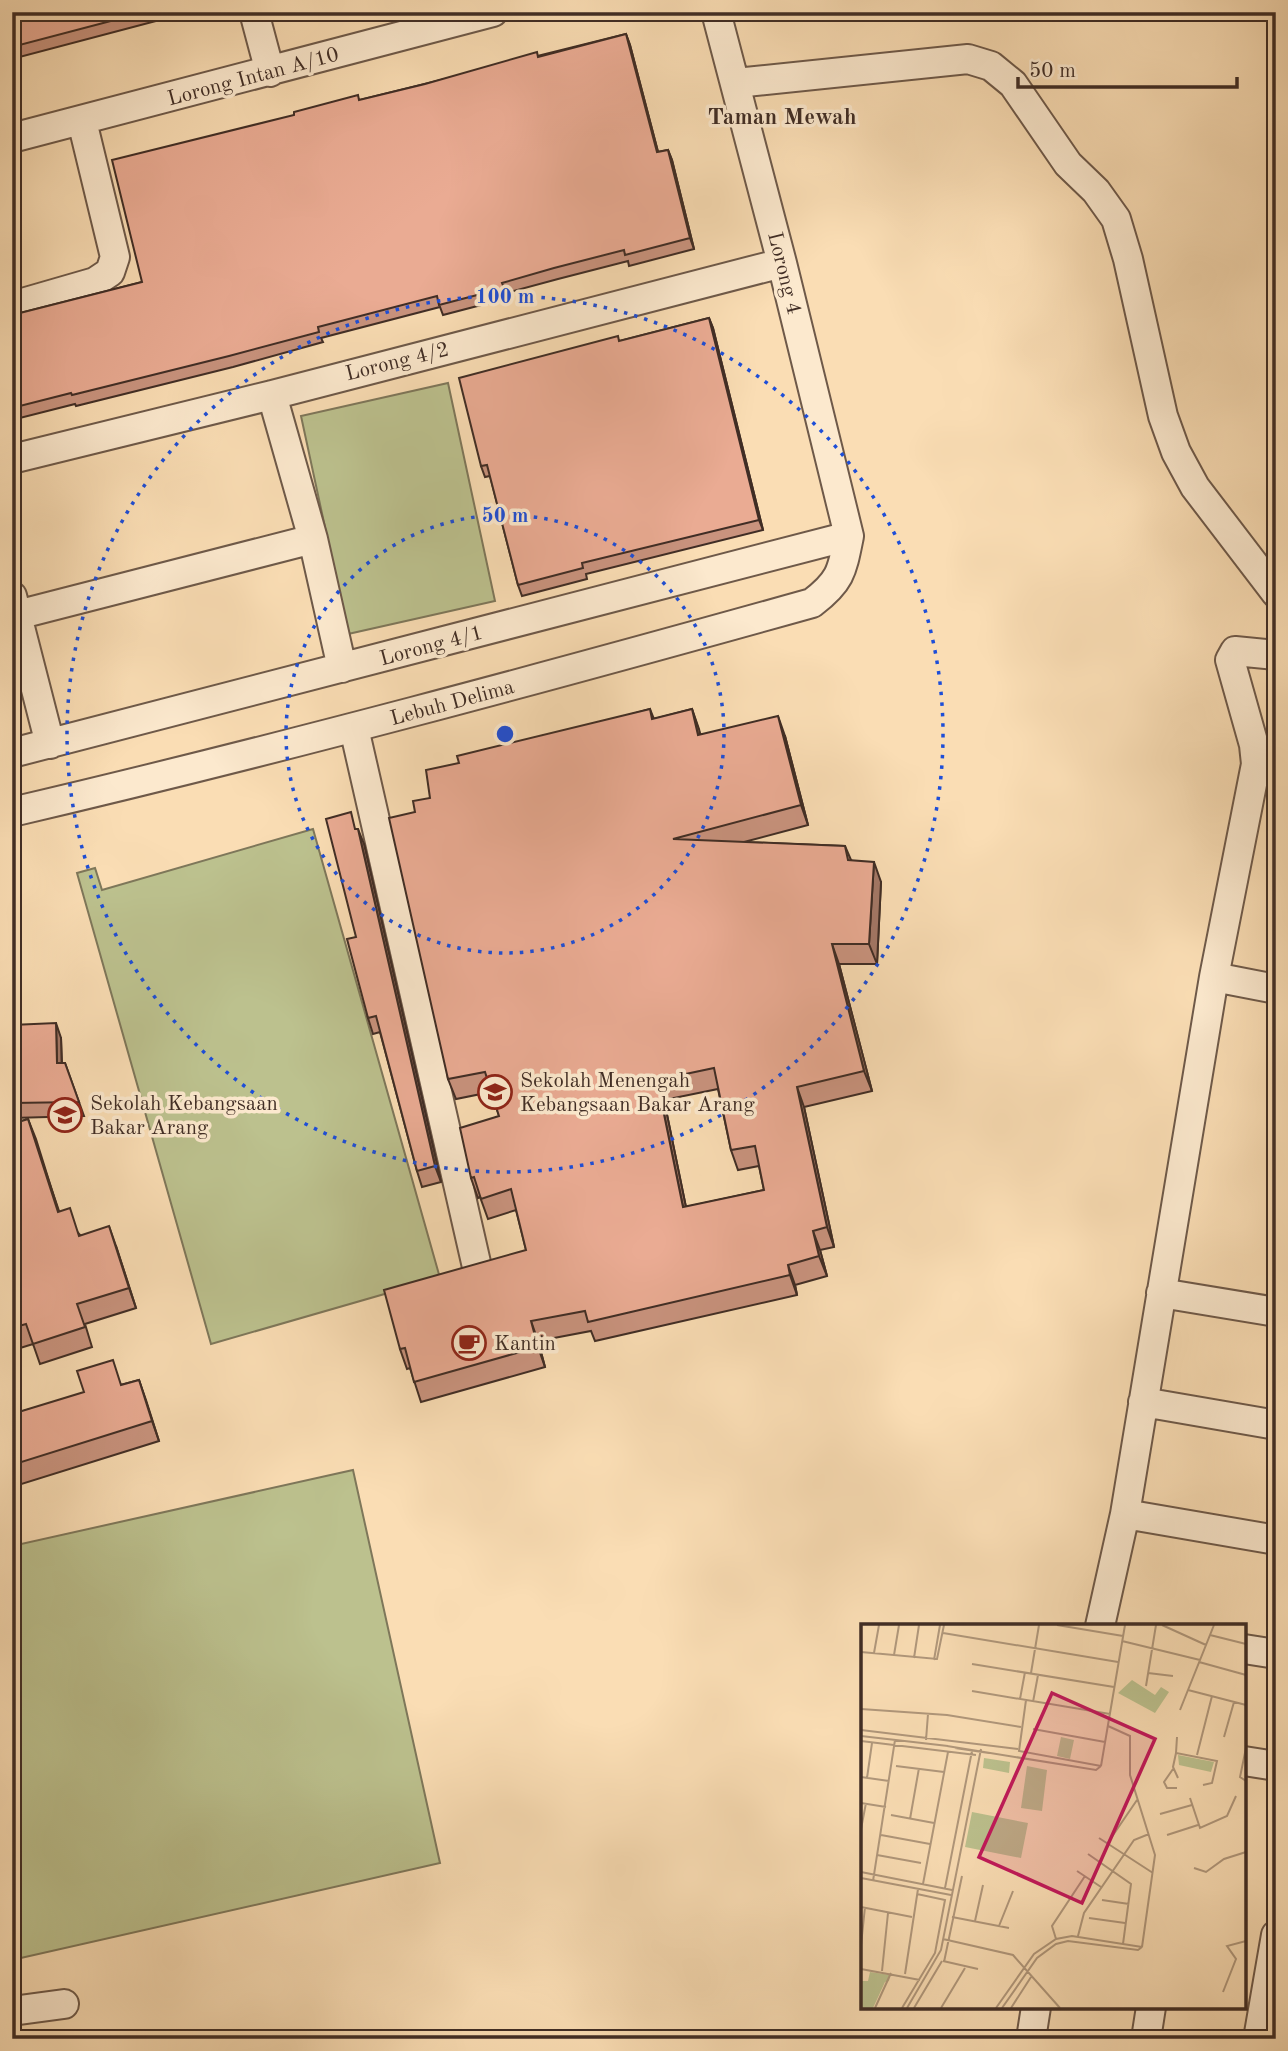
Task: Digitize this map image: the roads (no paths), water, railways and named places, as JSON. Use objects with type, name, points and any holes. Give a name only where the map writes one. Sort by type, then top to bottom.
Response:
[{"type":"street","points":[[254,12],[270,72]]},
{"type":"street","name":"Lorong Intan A/10","points":[[12,138],[493,12]]},
{"type":"street","name":"Lorong 4","points":[[716,12],[782,263],[849,536]]},
{"type":"street","points":[[736,83],[968,60],[991,66],[1013,84],[1068,163],[1096,191],[1116,219],[1128,259],[1163,416],[1176,452],[1195,487],[1276,593]]},
{"type":"street","points":[[12,306],[95,282],[110,272],[115,257],[82,121]]},
{"type":"street","name":"Lorong 4/2","points":[[12,459],[272,395],[782,263]]},
{"type":"street","points":[[272,395],[313,539],[342,668]]},
{"type":"street","name":"Lorong 4/1","points":[[12,753],[849,536]]},
{"type":"street","name":"Lebuh Delima","points":[[12,812],[212,765],[511,687],[812,603],[833,587],[844,561],[849,536]]},
{"type":"street","points":[[50,744],[15,606],[313,539]]},
{"type":"street","points":[[1100,1624],[1125,1514],[1214,977],[1256,764],[1254,745],[1230,660],[1235,651],[1276,656]]},
{"type":"street","points":[[354,728],[477,1266]]},
{"type":"street","points":[[1214,977],[1276,989]]},
{"type":"street","points":[[1161,1293],[1276,1312]]},
{"type":"street","points":[[1143,1402],[1276,1425]]},
{"type":"street","points":[[1125,1514],[1276,1540]]},
{"type":"street","points":[[1246,1649],[1276,1654]]},
{"type":"street","points":[[1246,1761],[1276,1766]]},
{"type":"street","points":[[1258,2039],[1276,1935]]},
{"type":"street","points":[[12,2011],[64,2004]]},
{"type":"street","points":[[1031,2039],[1036,2009]]},
{"type":"street","points":[[1146,2039],[1151,2009]]},
{"type":"place","name":"Sekolah Menengah Kebangsaan Bakar Arang","points":[[495,1092]]},
{"type":"place","name":"Sekolah Kebangsaan Bakar Arang","points":[[65,1115]]},
{"type":"place","name":"Kantin","points":[[469,1343]]},
{"type":"district","name":"Taman Mewah","points":[[782,116]]}]
